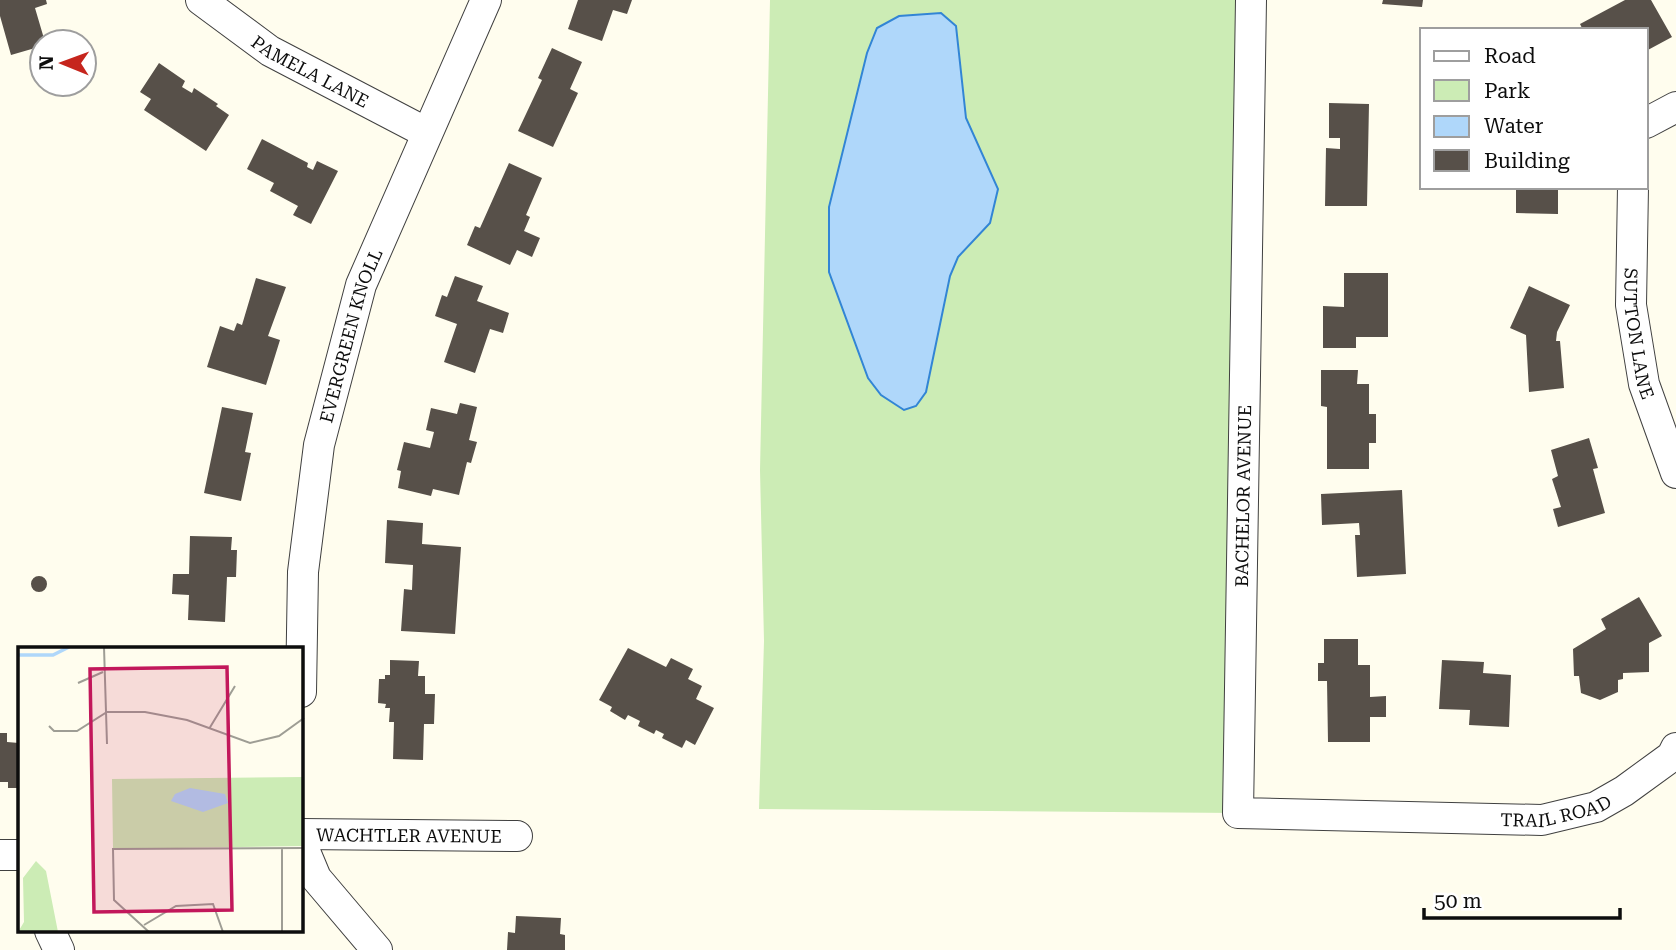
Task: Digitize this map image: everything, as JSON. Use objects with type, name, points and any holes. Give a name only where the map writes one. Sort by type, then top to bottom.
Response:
[{"type":"street","name":"PAMELA LANE","points":[[201,0],[270,51],[426,133]]},
{"type":"street","name":"EVERGREEN KNOLL","points":[[302,647],[303,572],[319,444],[361,285],[486,0]]},
{"type":"street","name":"BACHELOR AVENUE","points":[[1251,0],[1238,813],[1417,817]]},
{"type":"street","points":[[1648,122],[1676,107]]},
{"type":"street","name":"SUTTON LANE","points":[[1633,189],[1631,305],[1644,384],[1676,473]]},
{"type":"street","name":"TRAIL ROAD","points":[[1417,817],[1542,820],[1596,807],[1624,791],[1672,756],[1676,748]]},
{"type":"street","name":"WACHTLER AVENUE","points":[[303,834],[517,836]]},
{"type":"street","points":[[303,847],[316,878],[377,950]]},
{"type":"street","points":[[50,932],[59,950]]},
{"type":"green space","points":[[770,0],[1236,0],[1223,788],[1238,813],[759,809],[764,641],[760,470]]},
{"type":"water","points":[[941,13],[956,26],[966,118],[998,189],[990,223],[958,257],[950,276],[926,392],[916,406],[904,410],[881,395],[868,378],[829,272],[829,207],[867,53],[877,28],[899,16]]},
{"type":"building","points":[[0,0],[46,0],[47,4],[35,8],[41,28],[28,28],[28,50],[11,55],[0,16]]},
{"type":"building","points":[[578,0],[632,0],[627,14],[613,10],[602,41],[568,29]]},
{"type":"building","points":[[1383,0],[1423,0],[1422,7],[1382,4]]},
{"type":"building","points":[[1625,0],[1651,0],[1672,37],[1648,50],[1648,28],[1582,28],[1580,24]]},
{"type":"building","points":[[552,48],[582,62],[570,89],[578,93],[553,147],[518,131],[542,80],[538,78]]},
{"type":"building","points":[[159,63],[185,81],[182,87],[192,93],[194,88],[229,115],[206,151],[144,110],[151,99],[140,92]]},
{"type":"building","points":[[1329,103],[1369,104],[1367,206],[1325,206],[1326,148],[1340,149],[1340,138],[1329,138]]},
{"type":"building","points":[[262,139],[308,163],[307,167],[313,170],[317,161],[338,171],[311,224],[293,215],[298,206],[270,191],[274,183],[247,169]]},
{"type":"building","points":[[509,163],[542,178],[526,215],[530,217],[524,231],[540,238],[532,257],[517,250],[510,265],[467,245],[475,226],[480,228]]},
{"type":"building","points":[[1516,189],[1563,189],[1558,190],[1558,214],[1516,213]]},
{"type":"building","points":[[1344,273],[1388,273],[1388,337],[1356,337],[1356,348],[1323,348],[1323,306],[1344,307]]},
{"type":"building","points":[[455,276],[483,286],[477,301],[509,313],[503,333],[490,329],[475,373],[444,362],[457,324],[435,316],[442,295],[447,297]]},
{"type":"building","points":[[256,278],[286,287],[268,336],[280,340],[266,385],[207,367],[220,326],[234,331],[237,323],[242,325]]},
{"type":"building","points":[[1529,286],[1570,305],[1557,332],[1556,341],[1560,341],[1564,388],[1529,392],[1526,335],[1510,328]]},
{"type":"building","points":[[1321,370],[1358,370],[1357,384],[1369,384],[1369,414],[1376,414],[1376,443],[1369,443],[1369,469],[1327,469],[1327,407],[1321,406]]},
{"type":"building","points":[[460,403],[477,407],[469,440],[477,442],[471,463],[467,462],[459,495],[433,489],[431,496],[398,488],[401,471],[397,470],[404,442],[430,448],[434,432],[426,430],[431,408],[457,414]]},
{"type":"building","points":[[222,407],[253,413],[245,452],[251,453],[241,501],[204,493]]},
{"type":"building","points":[[1589,438],[1598,468],[1593,469],[1605,513],[1558,527],[1553,509],[1561,507],[1552,479],[1558,476],[1551,450]]},
{"type":"building","points":[[1402,490],[1406,574],[1357,577],[1355,535],[1360,535],[1359,523],[1322,525],[1321,494]]},
{"type":"building","points":[[387,520],[423,523],[422,544],[461,547],[455,634],[401,631],[404,589],[412,590],[413,565],[385,563]]},
{"type":"building","points":[[190,536],[232,537],[231,550],[237,550],[236,577],[227,577],[225,622],[188,620],[189,595],[172,594],[173,574],[189,574]]},
{"type":"building","points":[[39,576],[45,578],[45,590],[39,592],[33,590],[31,584],[33,578]]},
{"type":"building","points":[[1639,597],[1662,636],[1649,643],[1649,672],[1623,673],[1623,679],[1618,680],[1618,692],[1600,700],[1581,693],[1579,676],[1574,676],[1573,649],[1606,629],[1601,619]]},
{"type":"building","points":[[1324,639],[1358,639],[1358,665],[1370,665],[1370,697],[1386,696],[1386,717],[1370,717],[1370,742],[1328,742],[1327,681],[1318,681],[1318,663],[1324,663]]},
{"type":"building","points":[[628,648],[666,667],[671,658],[693,669],[688,679],[702,686],[696,699],[714,708],[695,745],[686,740],[682,748],[662,738],[664,734],[656,730],[654,734],[638,726],[640,721],[628,715],[625,720],[610,711],[612,707],[599,700]]},
{"type":"building","points":[[390,660],[419,661],[418,676],[425,676],[425,694],[435,694],[434,724],[424,724],[423,760],[393,759],[394,722],[389,722],[390,708],[385,708],[386,704],[378,703],[379,679],[390,675]]},
{"type":"building","points":[[1442,660],[1484,662],[1483,673],[1511,675],[1509,727],[1469,725],[1470,710],[1439,709]]},
{"type":"building","points":[[0,733],[7,733],[7,742],[18,743],[18,788],[8,788],[8,782],[0,782]]},
{"type":"building","points":[[516,916],[561,918],[560,934],[565,935],[565,950],[507,950],[508,932],[515,933]]}]
